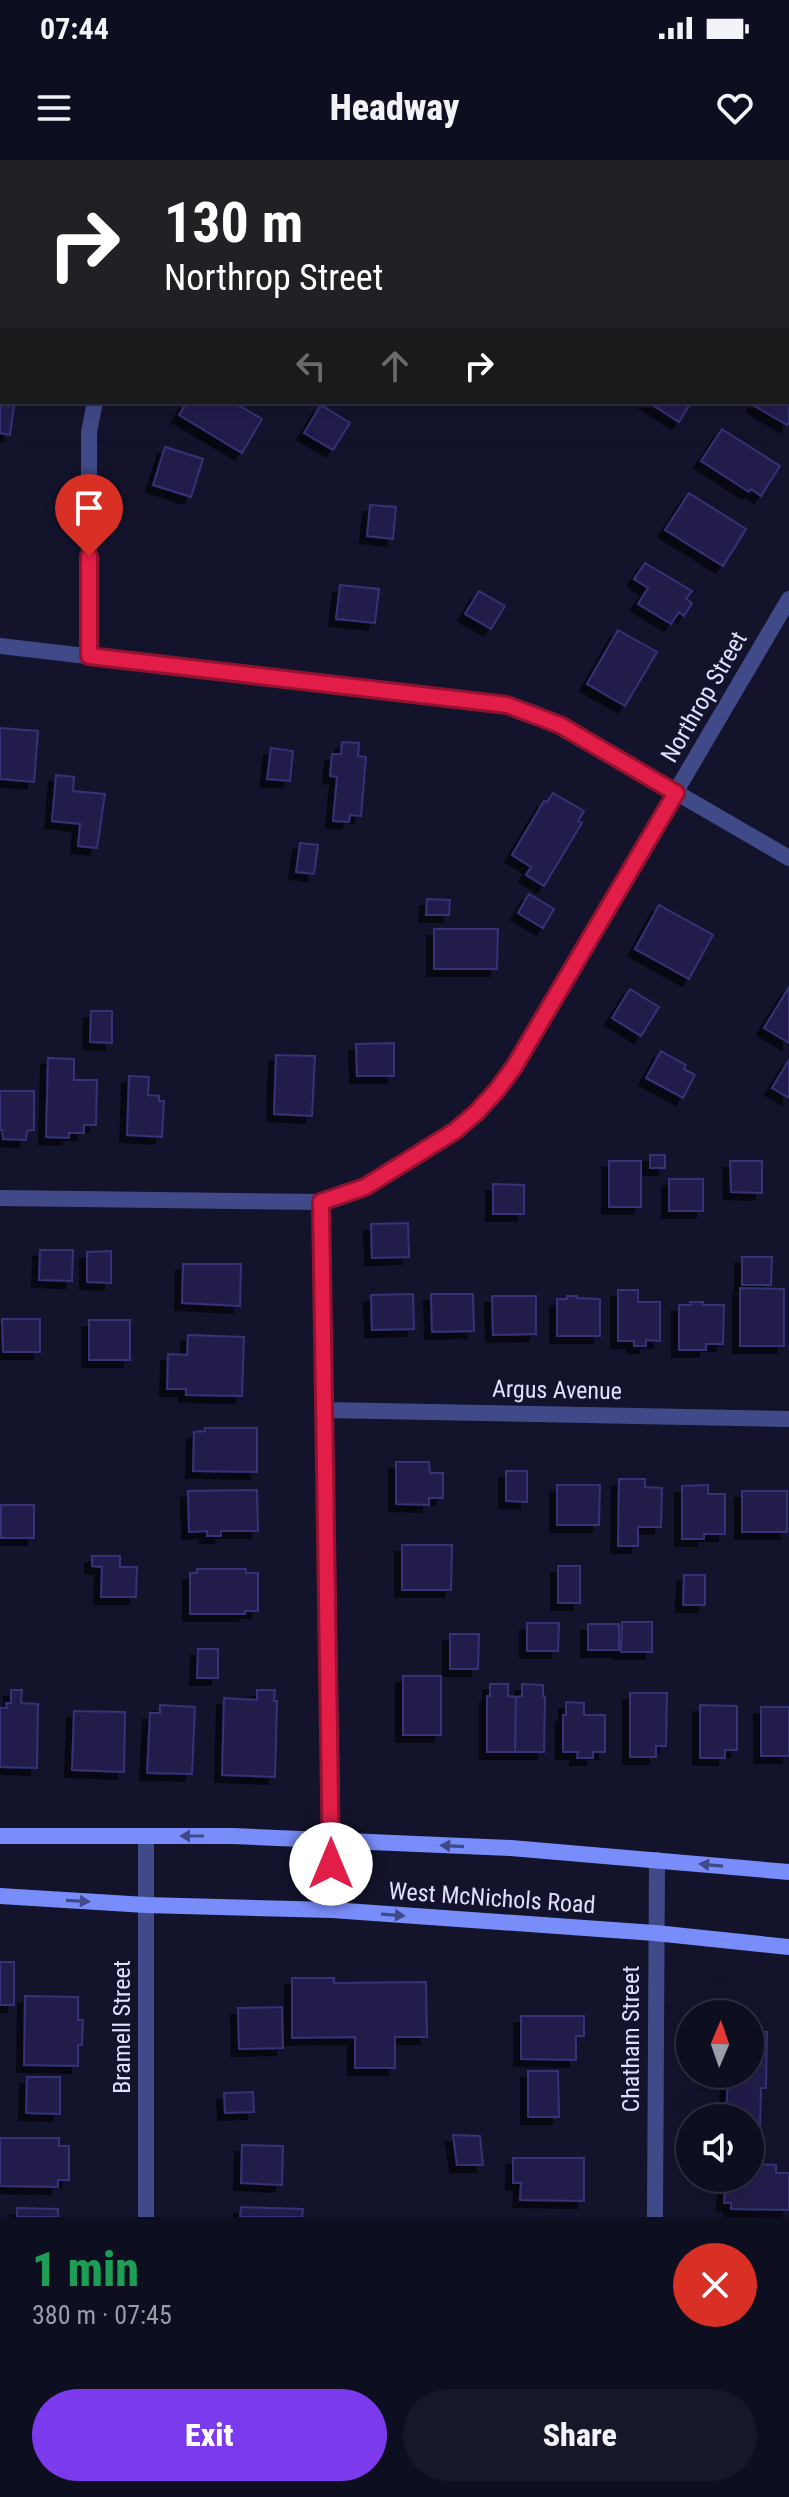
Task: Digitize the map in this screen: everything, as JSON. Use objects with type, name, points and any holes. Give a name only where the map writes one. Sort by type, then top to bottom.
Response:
[{"type":"main road","name":"West McNichols Road","points":[[0,1836],[233,1836],[511,1848],[789,1872]]},
{"type":"main road","name":"West McNichols Road","points":[[0,1896],[146,1905],[332,1910],[655,1933],[789,1947]]},
{"type":"street","points":[[89,656],[89,432],[95,404]]},
{"type":"street","name":"Northrop Street","points":[[321,1202],[365,1187],[455,1131],[497,1090],[514,1067],[789,599]]},
{"type":"street","points":[[0,646],[507,705],[560,725],[789,858]]},
{"type":"street","points":[[0,1198],[321,1202],[332,1910]]},
{"type":"street","name":"Argus Avenue","points":[[325,1410],[789,1419]]},
{"type":"street","name":"Bramell Street","points":[[146,1836],[146,2217]]},
{"type":"street","name":"Chatham Street","points":[[655,2217],[657,1860]]},
{"type":"building","points":[[0,404],[14,405],[10,435],[0,433]]},
{"type":"building","points":[[186,404],[236,404],[262,419],[242,453],[179,415]]},
{"type":"building","points":[[651,404],[690,404],[679,422]]},
{"type":"building","points":[[789,404],[789,422],[787,425],[753,405]]},
{"type":"building","points":[[321,405],[350,423],[333,450],[304,433]]},
{"type":"building","points":[[722,429],[780,466],[761,496],[751,489],[749,492],[701,461]]},
{"type":"building","points":[[165,447],[203,459],[191,497],[153,485]]},
{"type":"building","points":[[689,493],[746,529],[723,566],[665,530]]},
{"type":"building","points":[[370,505],[396,507],[393,539],[367,536]]},
{"type":"building","points":[[645,563],[692,591],[686,599],[692,603],[684,616],[679,612],[671,624],[638,604],[648,588],[634,579]]},
{"type":"building","points":[[340,585],[379,589],[375,623],[336,619]]},
{"type":"building","points":[[479,591],[505,606],[491,629],[465,614]]},
{"type":"building","points":[[618,630],[657,652],[625,706],[587,684]]},
{"type":"building","points":[[0,728],[38,731],[34,782],[0,779]]},
{"type":"building","points":[[342,742],[359,743],[358,756],[366,757],[361,816],[350,815],[349,822],[333,821],[337,777],[330,776],[332,754],[341,754]]},
{"type":"building","points":[[271,748],[293,751],[290,781],[267,779]]},
{"type":"building","points":[[56,775],[74,777],[73,791],[105,794],[97,848],[78,846],[80,824],[52,821]]},
{"type":"building","points":[[553,793],[584,811],[578,821],[582,823],[544,886],[526,875],[531,867],[512,855],[544,801],[547,802]]},
{"type":"building","points":[[300,843],[318,845],[314,874],[296,872]]},
{"type":"building","points":[[529,894],[554,909],[543,928],[518,913]]},
{"type":"building","points":[[427,899],[450,900],[449,915],[426,915]]},
{"type":"building","points":[[659,905],[713,935],[689,979],[635,949]]},
{"type":"building","points":[[434,929],[498,929],[497,969],[434,969]]},
{"type":"building","points":[[789,987],[789,1043],[764,1028]]},
{"type":"building","points":[[630,989],[659,1007],[641,1036],[612,1018]]},
{"type":"building","points":[[91,1011],[112,1011],[112,1043],[90,1042]]},
{"type":"building","points":[[394,1043],[394,1076],[357,1076],[356,1044]]},
{"type":"building","points":[[661,1051],[686,1065],[684,1069],[695,1075],[683,1098],[646,1078]]},
{"type":"building","points":[[276,1055],[315,1056],[312,1116],[274,1114]]},
{"type":"building","points":[[48,1058],[74,1059],[74,1080],[97,1080],[96,1125],[84,1125],[84,1133],[69,1133],[69,1138],[46,1137]]},
{"type":"building","points":[[789,1060],[789,1098],[772,1088]]},
{"type":"building","points":[[129,1076],[149,1077],[148,1095],[159,1096],[159,1101],[164,1101],[162,1137],[127,1135]]},
{"type":"building","points":[[0,1091],[34,1091],[34,1130],[27,1131],[26,1140],[3,1139],[0,1130]]},
{"type":"building","points":[[650,1155],[665,1155],[665,1168],[650,1168]]},
{"type":"building","points":[[609,1161],[641,1161],[641,1207],[609,1207]]},
{"type":"building","points":[[730,1161],[762,1161],[762,1193],[731,1192]]},
{"type":"building","points":[[669,1179],[703,1179],[703,1211],[669,1211]]},
{"type":"building","points":[[493,1184],[524,1185],[524,1214],[493,1214]]},
{"type":"building","points":[[408,1223],[409,1257],[372,1258],[371,1224]]},
{"type":"building","points":[[40,1250],[73,1250],[72,1281],[39,1280]]},
{"type":"building","points":[[111,1251],[111,1283],[87,1282],[87,1252]]},
{"type":"building","points":[[742,1257],[772,1257],[771,1285],[742,1285]]},
{"type":"building","points":[[183,1264],[241,1264],[240,1306],[182,1303]]},
{"type":"building","points":[[740,1288],[784,1289],[784,1346],[740,1346]]},
{"type":"building","points":[[618,1290],[638,1290],[638,1302],[660,1302],[660,1341],[646,1340],[646,1346],[634,1346],[634,1341],[618,1341]]},
{"type":"building","points":[[413,1294],[414,1329],[372,1330],[371,1295]]},
{"type":"building","points":[[431,1294],[473,1294],[474,1331],[432,1332]]},
{"type":"building","points":[[492,1296],[536,1296],[536,1334],[493,1335]]},
{"type":"building","points":[[567,1296],[600,1299],[600,1336],[557,1336],[557,1299],[567,1299]]},
{"type":"building","points":[[690,1302],[724,1305],[723,1344],[706,1344],[706,1350],[679,1350],[679,1305],[691,1305]]},
{"type":"building","points":[[2,1319],[40,1319],[40,1352],[3,1352]]},
{"type":"building","points":[[89,1320],[130,1320],[130,1360],[89,1360]]},
{"type":"building","points":[[188,1335],[244,1337],[242,1396],[186,1395],[186,1389],[167,1389],[168,1354],[187,1355]]},
{"type":"building","points":[[205,1428],[257,1428],[257,1472],[193,1471],[194,1432],[205,1431]]},
{"type":"building","points":[[396,1462],[429,1462],[430,1473],[443,1473],[443,1498],[429,1498],[429,1505],[396,1504]]},
{"type":"building","points":[[506,1471],[527,1471],[527,1502],[506,1501]]},
{"type":"building","points":[[619,1479],[645,1479],[645,1487],[662,1488],[661,1527],[638,1527],[638,1546],[618,1546]]},
{"type":"building","points":[[557,1485],[600,1485],[599,1525],[557,1525]]},
{"type":"building","points":[[708,1485],[708,1494],[725,1494],[725,1534],[704,1534],[704,1539],[682,1539],[682,1486]]},
{"type":"building","points":[[257,1490],[258,1531],[221,1531],[221,1536],[207,1536],[207,1531],[189,1532],[188,1491]]},
{"type":"building","points":[[742,1491],[787,1491],[787,1532],[742,1532]]},
{"type":"building","points":[[1,1505],[34,1505],[34,1538],[1,1538]]},
{"type":"building","points":[[402,1545],[452,1545],[451,1590],[402,1590]]},
{"type":"building","points":[[92,1556],[120,1556],[120,1567],[137,1567],[136,1597],[101,1597],[102,1567],[92,1566]]},
{"type":"building","points":[[558,1566],[580,1566],[580,1603],[558,1603]]},
{"type":"building","points":[[197,1569],[246,1569],[246,1573],[258,1573],[258,1611],[245,1611],[245,1614],[190,1614],[190,1573],[197,1573]]},
{"type":"building","points":[[684,1575],[705,1575],[705,1605],[683,1605]]},
{"type":"building","points":[[622,1622],[652,1622],[652,1652],[621,1652]]},
{"type":"building","points":[[527,1623],[559,1623],[558,1651],[527,1651]]},
{"type":"building","points":[[588,1624],[619,1624],[619,1650],[588,1650]]},
{"type":"building","points":[[450,1634],[479,1634],[478,1669],[450,1669]]},
{"type":"building","points":[[198,1649],[218,1649],[218,1678],[197,1678]]},
{"type":"building","points":[[403,1676],[441,1676],[441,1735],[403,1735]]},
{"type":"building","points":[[490,1684],[508,1684],[508,1696],[516,1697],[515,1752],[487,1752],[487,1696],[490,1696]]},
{"type":"building","points":[[522,1684],[543,1685],[544,1752],[515,1752],[516,1697],[522,1696]]},
{"type":"building","points":[[11,1690],[22,1690],[21,1703],[38,1704],[37,1768],[0,1767],[0,1708],[7,1708],[6,1703],[11,1703]]},
{"type":"building","points":[[257,1690],[275,1690],[275,1777],[222,1775],[224,1698],[257,1700]]},
{"type":"building","points":[[630,1693],[667,1693],[666,1746],[656,1746],[656,1757],[630,1757]]},
{"type":"building","points":[[566,1702],[584,1703],[584,1715],[605,1715],[605,1752],[593,1752],[593,1758],[577,1758],[578,1752],[563,1752]]},
{"type":"building","points":[[160,1705],[195,1707],[192,1774],[147,1773],[150,1713],[160,1713]]},
{"type":"building","points":[[700,1705],[737,1706],[737,1750],[725,1750],[725,1758],[700,1758]]},
{"type":"building","points":[[761,1707],[789,1707],[789,1756],[761,1756]]},
{"type":"building","points":[[74,1711],[125,1712],[124,1772],[72,1770]]},
{"type":"building","points":[[0,1962],[14,1962],[14,2005],[0,2005]]},
{"type":"building","points":[[292,1978],[334,1978],[334,1983],[426,1982],[427,2037],[395,2037],[395,2068],[355,2068],[355,2037],[292,2038]]},
{"type":"building","points":[[25,1996],[78,1997],[78,2020],[83,2020],[78,2066],[24,2065]]},
{"type":"building","points":[[282,2007],[283,2048],[239,2049],[238,2008]]},
{"type":"building","points":[[521,2016],[584,2016],[584,2036],[576,2036],[576,2060],[521,2059]]},
{"type":"building","points":[[764,2032],[767,2032],[764,2088]]},
{"type":"building","points":[[528,2071],[558,2071],[559,2117],[528,2117]]},
{"type":"building","points":[[27,2077],[60,2077],[60,2114],[26,2113]]},
{"type":"building","points":[[727,2088],[761,2088],[761,2104],[727,2104]]},
{"type":"building","points":[[253,2092],[254,2112],[225,2113],[224,2093]]},
{"type":"building","points":[[453,2135],[480,2136],[483,2165],[457,2165]]},
{"type":"building","points":[[0,2138],[59,2138],[59,2146],[69,2146],[69,2180],[58,2180],[58,2187],[0,2186]]},
{"type":"building","points":[[242,2145],[283,2146],[282,2185],[241,2183]]},
{"type":"building","points":[[513,2158],[584,2158],[584,2201],[520,2200],[521,2183],[513,2183]]},
{"type":"building","points":[[764,2164],[776,2165],[776,2173],[789,2173],[789,2210],[731,2209],[731,2203],[724,2203],[725,2192],[764,2192]]},
{"type":"building","points":[[241,2207],[303,2209],[302,2217],[240,2217]]},
{"type":"building","points":[[17,2208],[58,2209],[58,2217],[17,2217]]},
{"type":"route","points":[[89,556],[89,656],[507,705],[560,725],[676,793],[514,1067],[497,1090],[455,1131],[365,1187],[321,1202],[331,1864]]}]
